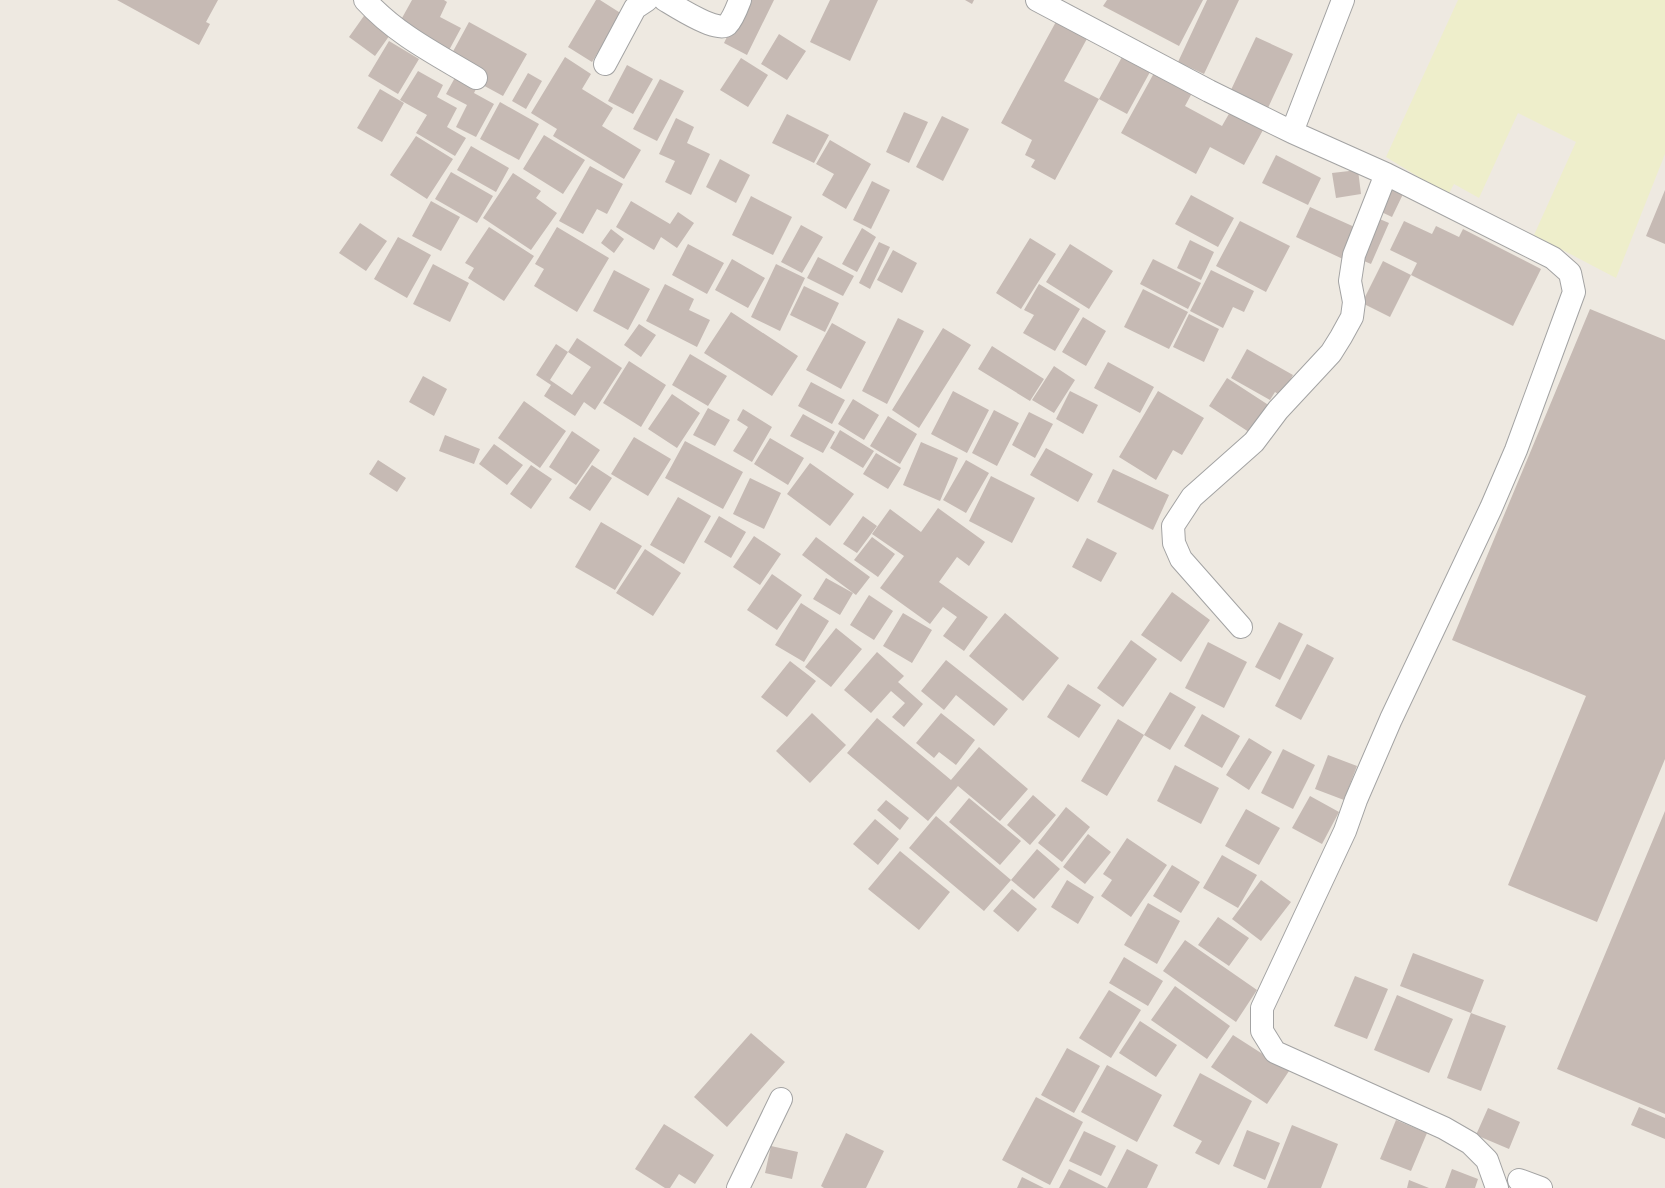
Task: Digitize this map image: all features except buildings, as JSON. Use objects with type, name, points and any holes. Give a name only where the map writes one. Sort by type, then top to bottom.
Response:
[{"type":"street","points":[[365,0],[374,10],[402,34],[476,78]]},
{"type":"street","points":[[605,64],[635,8],[647,0]]},
{"type":"street","points":[[664,0],[711,24],[722,27],[731,20],[740,0]]},
{"type":"street","points":[[1038,0],[1209,91],[1292,132],[1386,174],[1553,258],[1570,273],[1574,292],[1516,450],[1491,508],[1391,719],[1356,800],[1345,831],[1262,1008],[1262,1032],[1275,1052],[1444,1128],[1470,1142],[1487,1160],[1497,1188]]},
{"type":"street","points":[[1292,132],[1343,0]]},
{"type":"street","points":[[1241,627],[1181,559],[1174,543],[1174,526],[1192,497],[1254,442],[1278,410],[1331,353],[1341,337],[1352,317],[1354,302],[1350,281],[1354,255],[1386,174]]},
{"type":"street","points":[[738,1188],[781,1099]]},
{"type":"street","points":[[1519,1180],[1541,1188]]},
{"type":"green space","points":[[1458,0],[1665,0],[1665,154],[1616,278],[1534,235],[1576,142],[1518,113],[1479,198],[1454,184],[1448,195],[1386,157]]}]
